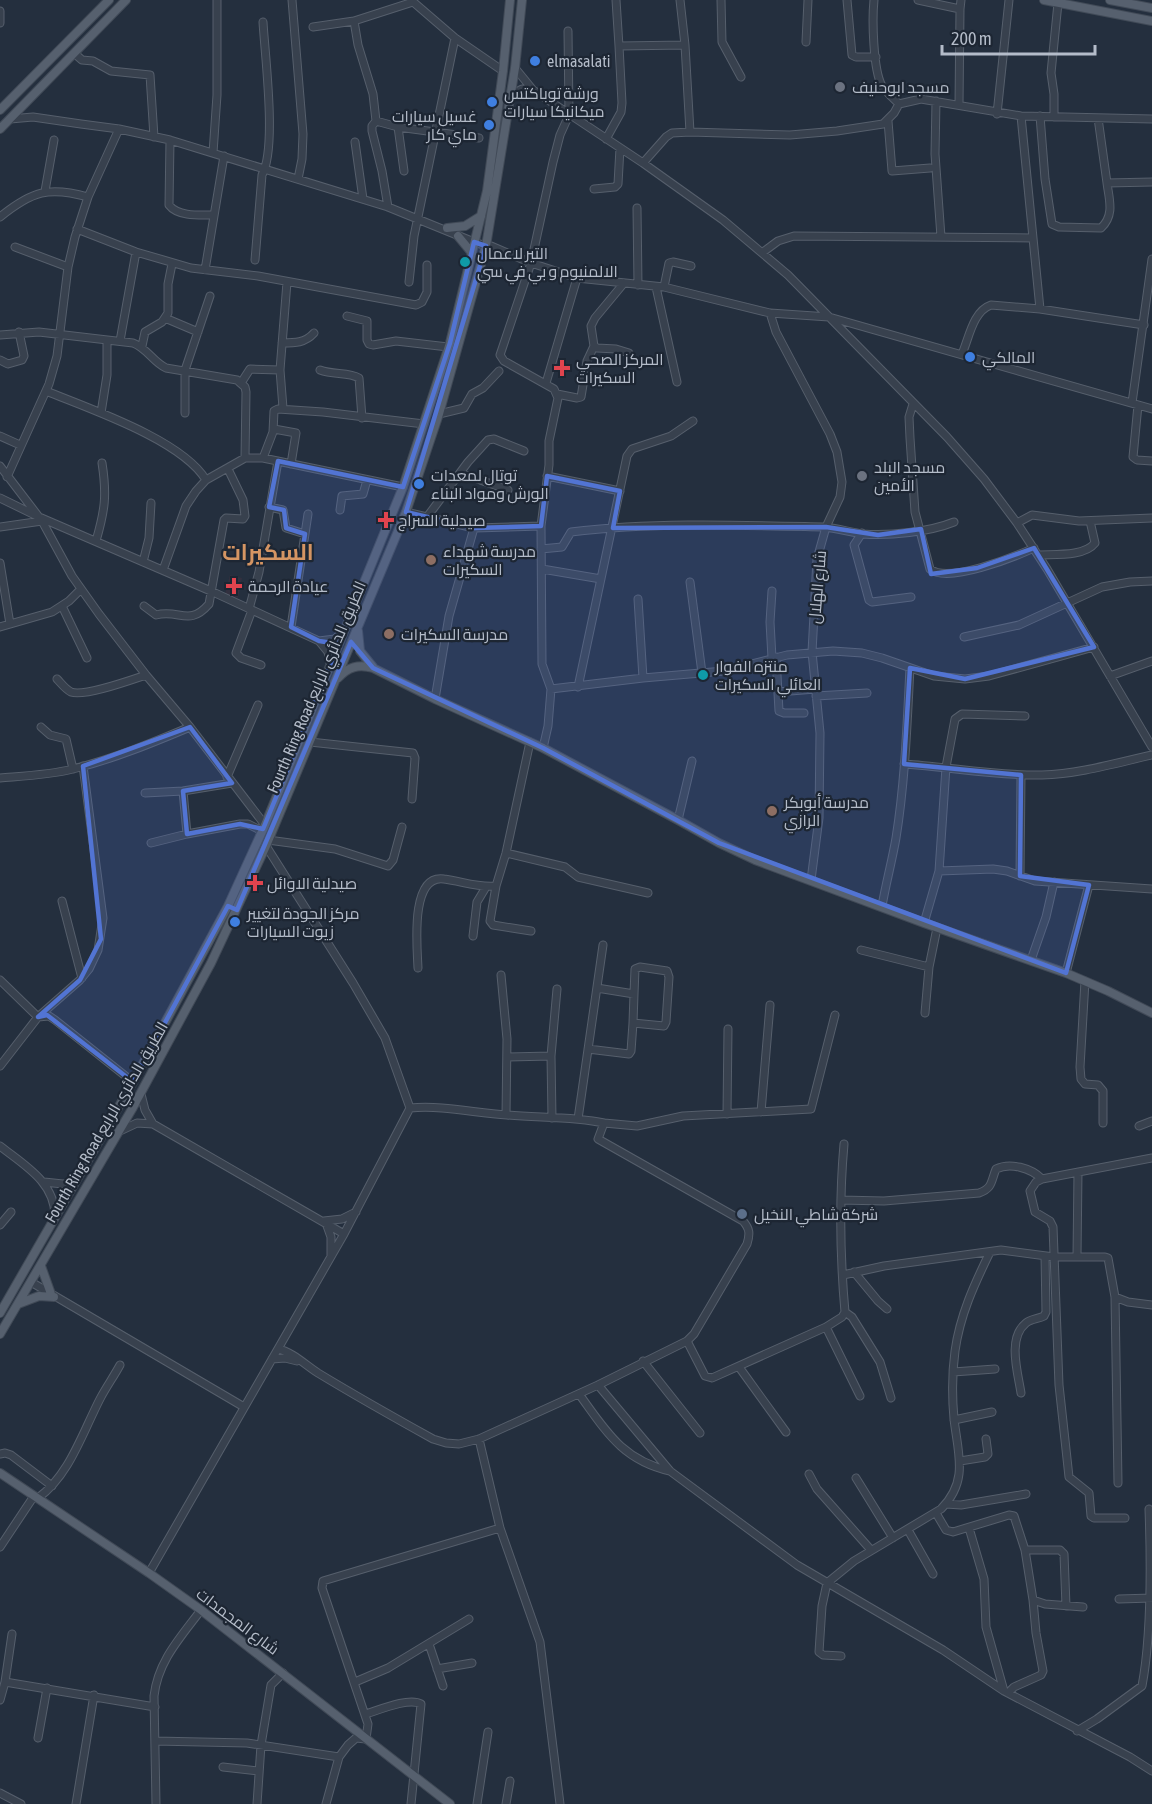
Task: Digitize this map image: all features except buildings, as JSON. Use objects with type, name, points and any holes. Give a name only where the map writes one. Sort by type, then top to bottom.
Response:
[{"type":"main road","points":[[0,110],[109,0]]},
{"type":"main road","points":[[0,129],[126,0]]},
{"type":"main road","name":"Fourth Ring Road الطريق الدائري الرابع","points":[[0,1334],[141,1094],[180,1022],[233,908],[403,487],[448,347],[487,191],[510,0]]},
{"type":"main road","name":"Fourth Ring Road الطريق الدائري الرابع","points":[[0,1313],[233,908],[267,843],[406,512],[439,414],[488,244],[515,68],[522,0]]},
{"type":"main road","points":[[1044,0],[1152,21]]},
{"type":"main road","points":[[1110,0],[1152,8]]},
{"type":"main road","points":[[99,10],[108,18]]},
{"type":"main road","points":[[447,228],[465,226],[481,216]]},
{"type":"main road","points":[[458,236],[472,253]]},
{"type":"main road","points":[[358,626],[357,639],[360,651],[373,668]]},
{"type":"main road","points":[[334,683],[343,673],[353,667],[365,665],[373,668],[543,748],[755,860],[1066,973],[1152,1013]]},
{"type":"main road","points":[[18,1305],[39,1296],[53,1295],[41,1266]]},
{"type":"main road","name":"شارع المجمدات","points":[[0,1473],[201,1610],[450,1804]]},
{"type":"street","points":[[213,153],[217,95],[217,0]]},
{"type":"street","points":[[292,0],[303,134],[302,159],[298,178]]},
{"type":"street","points":[[606,139],[621,112],[622,103],[616,0]]},
{"type":"street","points":[[680,0],[690,132]]},
{"type":"street","points":[[721,0],[722,42],[741,77]]},
{"type":"street","points":[[806,42],[808,0]]},
{"type":"street","points":[[847,0],[852,55],[876,57]]},
{"type":"street","points":[[874,0],[876,57],[881,84],[899,104]]},
{"type":"street","points":[[918,0],[960,9]]},
{"type":"street","points":[[959,105],[961,0]]},
{"type":"street","points":[[997,114],[1010,0]]},
{"type":"street","points":[[313,27],[354,21],[412,1],[455,38],[503,71]]},
{"type":"street","points":[[1054,117],[1051,73],[1058,3]]},
{"type":"street","points":[[0,10],[0,23]]},
{"type":"street","points":[[354,21],[358,45],[373,94],[376,121],[372,126],[372,131],[388,207]]},
{"type":"street","points":[[255,260],[262,176],[267,169],[270,134],[264,22]]},
{"type":"street","points":[[568,31],[569,115],[555,153],[531,263],[500,355],[504,361],[546,383],[557,394],[581,397],[587,361],[594,346],[592,323],[624,284]]},
{"type":"street","points":[[409,282],[414,236],[455,38]]},
{"type":"street","points":[[619,46],[685,45]]},
{"type":"street","points":[[74,53],[82,60],[93,61],[111,71],[150,75],[154,136]]},
{"type":"street","points":[[515,68],[533,90],[644,163],[763,252],[947,437],[984,479],[1017,523],[1067,602],[1152,747]]},
{"type":"street","points":[[511,94],[522,89],[533,90]]},
{"type":"street","points":[[0,102],[16,94]]},
{"type":"street","points":[[644,163],[666,137],[672,134],[690,132],[790,135],[837,131],[883,124],[888,121],[899,104],[921,99],[936,100],[997,114],[1152,119]]},
{"type":"street","points":[[936,100],[935,154],[941,237]]},
{"type":"street","points":[[25,102],[27,110],[33,117]]},
{"type":"street","points":[[1021,116],[1040,309]]},
{"type":"street","points":[[1040,116],[1045,179],[1052,224],[1101,228],[1110,217],[1111,209],[1098,118]]},
{"type":"street","points":[[10,119],[33,117],[154,136],[388,207],[458,236],[488,244],[531,263],[577,278],[660,287],[770,313],[829,317],[1152,409]]},
{"type":"street","points":[[376,121],[398,127],[479,138]]},
{"type":"street","points":[[888,121],[891,171],[930,168]]},
{"type":"street","points":[[398,127],[404,171]]},
{"type":"street","points":[[7,477],[46,391],[57,356],[68,267],[77,229],[88,197],[119,129]]},
{"type":"street","points":[[45,192],[54,140]]},
{"type":"street","points":[[170,141],[169,205],[176,212],[214,215]]},
{"type":"street","points":[[355,142],[363,199]]},
{"type":"street","points":[[594,189],[615,187],[618,184],[620,148]]},
{"type":"street","points":[[205,270],[224,156]]},
{"type":"street","points":[[1107,183],[1152,182]]},
{"type":"street","points":[[0,217],[24,200],[45,192],[60,190],[88,197]]},
{"type":"street","points":[[637,208],[638,285]]},
{"type":"street","points":[[437,227],[447,228],[475,240]]},
{"type":"street","points":[[77,229],[172,264],[258,276],[416,305],[422,302],[427,292],[428,265]]},
{"type":"street","points":[[763,252],[778,241],[794,236],[1034,238]]},
{"type":"street","points":[[15,248],[68,267]]},
{"type":"street","points":[[120,341],[136,252]]},
{"type":"street","points":[[1152,259],[1135,404],[1133,457],[1137,460],[1152,461]]},
{"type":"street","points":[[677,382],[660,287],[669,263],[690,266]]},
{"type":"street","points":[[142,346],[145,332],[159,325],[168,312],[168,284],[172,264]]},
{"type":"street","points":[[546,383],[577,278]]},
{"type":"street","points":[[283,408],[279,370],[287,282]]},
{"type":"street","points":[[185,413],[185,370],[210,296]]},
{"type":"street","points":[[962,354],[979,313],[991,305],[1040,309],[1144,325]]},
{"type":"street","name":"شارع الهلال","points":[[770,313],[776,332],[830,434],[837,452],[841,475],[841,490],[837,506],[826,527],[817,559],[812,652],[820,733],[819,818],[811,880]]},
{"type":"street","points":[[347,316],[367,321],[369,344],[396,341],[448,347]]},
{"type":"street","points":[[165,318],[198,332]]},
{"type":"street","points":[[0,360],[8,364],[22,360],[24,356],[19,332]]},
{"type":"street","points":[[0,335],[39,332],[120,341],[142,346],[160,365],[241,382],[246,392],[244,458]]},
{"type":"street","points":[[282,343],[298,343],[308,339],[314,333]]},
{"type":"street","points":[[101,413],[107,375],[107,340]]},
{"type":"street","points":[[594,346],[600,350],[616,349],[629,353]]},
{"type":"street","points":[[241,382],[250,369],[279,370]]},
{"type":"street","points":[[320,370],[354,375],[359,378],[362,418]]},
{"type":"street","points":[[439,414],[464,408],[472,394],[483,388],[499,370]]},
{"type":"street","points":[[46,391],[101,413],[180,453],[201,471],[206,480]]},
{"type":"street","points":[[543,748],[548,726],[551,690],[543,664],[541,526],[549,441],[557,394]]},
{"type":"street","points":[[913,404],[909,417],[915,512],[930,569],[935,573],[954,573],[1036,552],[1078,552],[1092,547],[1095,543],[1090,521]]},
{"type":"street","points":[[263,458],[274,429],[274,411],[283,408],[424,424]]},
{"type":"street","points":[[578,687],[627,456],[632,449],[671,436],[693,421]]},
{"type":"street","points":[[274,429],[297,433],[291,464]]},
{"type":"street","points":[[0,436],[20,445]]},
{"type":"street","points":[[427,517],[468,462],[491,439],[524,451]]},
{"type":"street","points":[[163,570],[186,506],[196,491],[206,480],[244,458],[263,458],[403,487]]},
{"type":"street","points":[[261,665],[241,658],[236,653],[251,609],[278,461]]},
{"type":"street","points":[[96,541],[105,510],[102,462]]},
{"type":"street","points":[[0,466],[40,519],[81,589],[146,675],[190,727],[264,828]]},
{"type":"street","points":[[144,606],[156,615],[169,612],[192,617],[202,612],[209,604],[213,592],[224,520],[226,518],[243,519],[245,516],[243,500],[228,469]]},
{"type":"street","points":[[460,473],[508,490]]},
{"type":"street","points":[[547,476],[620,491]]},
{"type":"street","points":[[340,510],[342,496],[344,494],[363,494],[367,480]]},
{"type":"street","points":[[0,498],[40,519],[163,570],[319,641],[328,652],[329,668]]},
{"type":"street","points":[[143,562],[151,503]]},
{"type":"street","points":[[269,507],[283,510],[286,528],[305,534]]},
{"type":"street","points":[[406,512],[474,528],[541,526]]},
{"type":"street","points":[[291,627],[308,514]]},
{"type":"street","points":[[1017,523],[1032,515],[1040,514],[1063,520],[1090,521],[1152,518]]},
{"type":"street","points":[[0,527],[40,519]]},
{"type":"street","points":[[541,549],[562,547],[571,532],[613,528],[725,525],[826,527],[878,535],[942,527],[954,522]]},
{"type":"street","points":[[435,699],[449,616],[474,528]]},
{"type":"street","points":[[862,533],[854,545],[869,600],[872,602],[911,597]]},
{"type":"street","points":[[0,563],[10,624]]},
{"type":"street","points":[[542,569],[601,579]]},
{"type":"street","points":[[964,637],[1019,625],[1067,602],[1114,584],[1152,581]]},
{"type":"street","points":[[690,582],[702,673]]},
{"type":"street","points":[[0,627],[52,612],[81,589]]},
{"type":"street","points":[[772,591],[770,622],[779,708],[781,712],[804,713]]},
{"type":"street","points":[[638,599],[643,678]]},
{"type":"street","points":[[62,606],[87,658]]},
{"type":"street","points":[[319,641],[335,639],[347,626]]},
{"type":"street","points":[[551,690],[737,669],[774,658],[812,652],[862,653],[934,676],[964,679],[989,676],[1094,647]]},
{"type":"street","points":[[1110,676],[1152,661]]},
{"type":"street","points":[[882,906],[896,838],[910,668]]},
{"type":"street","points":[[57,679],[75,693],[91,691],[146,675]]},
{"type":"street","points":[[778,692],[867,693]]},
{"type":"street","points":[[229,780],[258,705]]},
{"type":"street","points":[[924,923],[939,871],[946,767],[952,723],[962,714],[1025,716]]},
{"type":"street","points":[[41,727],[50,735],[66,739],[73,769]]},
{"type":"street","points":[[0,778],[50,774],[73,769],[190,727]]},
{"type":"street","points":[[310,742],[413,753],[415,758],[412,799]]},
{"type":"street","points":[[530,742],[506,853],[495,886],[490,923],[531,931]]},
{"type":"street","points":[[903,764],[1021,775],[1066,772],[1152,755]]},
{"type":"street","points":[[678,820],[692,761]]},
{"type":"street","points":[[0,1066],[38,1017],[82,978],[98,950],[103,918],[83,766]]},
{"type":"street","points":[[1020,876],[1021,775]]},
{"type":"street","points":[[145,793],[183,791],[229,780]]},
{"type":"street","points":[[183,791],[187,834]]},
{"type":"street","points":[[151,843],[240,824],[264,828]]},
{"type":"street","points":[[267,843],[335,849],[388,866],[395,853],[402,827]]},
{"type":"street","points":[[149,1573],[344,1234],[410,1108],[385,1038],[267,843]]},
{"type":"street","points":[[506,853],[565,867],[579,877],[648,893]]},
{"type":"street","points":[[939,871],[993,869],[1007,871],[1035,881],[1152,889]]},
{"type":"street","points":[[418,968],[417,932],[420,897],[423,889],[434,879],[442,878],[486,887],[495,886]]},
{"type":"street","points":[[1031,960],[1046,917],[1054,882]]},
{"type":"street","points":[[1066,973],[1089,885]]},
{"type":"street","points":[[473,936],[477,902],[486,887]]},
{"type":"street","points":[[62,901],[82,978]]},
{"type":"street","points":[[925,1013],[929,967],[938,928]]},
{"type":"street","points":[[578,1119],[603,945]]},
{"type":"street","points":[[861,950],[929,967]]},
{"type":"street","points":[[588,1049],[629,1054],[633,1023],[633,972],[637,967],[663,970],[669,974],[664,1026],[633,1023]]},
{"type":"street","points":[[501,975],[507,1039],[506,1115]]},
{"type":"street","points":[[0,980],[38,1017],[49,1016],[133,1082]]},
{"type":"street","points":[[1084,981],[1081,1079],[1085,1084],[1098,1085],[1103,1090],[1103,1123]]},
{"type":"street","points":[[597,988],[634,994]]},
{"type":"street","points":[[552,1118],[551,1056],[557,989]]},
{"type":"street","points":[[761,1112],[770,1005]]},
{"type":"street","points":[[410,1108],[431,1107],[637,1126],[683,1116],[811,1109],[835,1015]]},
{"type":"street","points":[[727,1114],[728,1029]]},
{"type":"street","points":[[507,1057],[551,1056]]},
{"type":"street","points":[[141,1094],[145,1110],[153,1124]]},
{"type":"street","points":[[1139,1126],[1152,1121]]},
{"type":"street","points":[[118,1132],[137,1123],[153,1124],[344,1234]]},
{"type":"street","points":[[279,1349],[287,1351],[299,1362],[433,1439],[459,1444],[479,1439],[579,1394],[687,1341],[694,1334],[747,1244],[750,1234],[749,1227],[598,1139],[604,1123]]},
{"type":"street","points":[[687,1341],[705,1376],[716,1377],[826,1327],[842,1317],[845,1312],[840,1236],[844,1144]]},
{"type":"street","points":[[0,1146],[44,1182],[53,1202],[55,1219]]},
{"type":"street","points":[[1125,1518],[1094,1518],[1091,1516],[1089,1492],[1069,1478],[1059,1385],[1053,1227],[1050,1221],[1035,1212],[1030,1191],[1031,1186],[1042,1179],[1152,1158]]},
{"type":"street","points":[[841,1200],[884,1201],[979,1193],[990,1188],[996,1169],[1008,1166],[1032,1170],[1042,1179]]},
{"type":"street","points":[[1077,1256],[1078,1172]]},
{"type":"street","points":[[44,1182],[75,1183]]},
{"type":"street","points":[[0,1225],[11,1212]]},
{"type":"street","points":[[324,1222],[338,1221],[356,1212]]},
{"type":"street","points":[[324,1222],[331,1237],[331,1257]]},
{"type":"street","points":[[843,1275],[905,1263],[1010,1250],[1054,1257],[1108,1258],[1115,1297],[1118,1483]]},
{"type":"street","points":[[841,1656],[821,1654],[818,1650],[823,1596],[827,1583],[871,1550],[936,1513],[946,1504],[959,1479],[960,1461],[954,1420],[953,1372],[959,1323],[968,1297],[990,1252]]},
{"type":"street","points":[[1021,1393],[1016,1344],[1021,1328],[1032,1320],[1044,1316],[1046,1312],[1045,1256]]},
{"type":"street","points":[[854,1272],[887,1309]]},
{"type":"street","points":[[31,1282],[244,1407]]},
{"type":"street","points":[[1115,1297],[1128,1302],[1152,1305]]},
{"type":"street","points":[[845,1312],[852,1317],[880,1362],[891,1398]]},
{"type":"street","points":[[826,1327],[860,1396]]},
{"type":"street","points":[[272,1359],[281,1358],[299,1362]]},
{"type":"street","points":[[643,1361],[700,1433]]},
{"type":"street","points":[[0,1547],[36,1497],[52,1486],[72,1456],[102,1395],[120,1365]]},
{"type":"street","points":[[739,1367],[786,1432]]},
{"type":"street","points":[[953,1372],[995,1369]]},
{"type":"street","points":[[598,1385],[670,1471],[797,1565],[943,1650],[1006,1692],[1130,1757],[1152,1772]]},
{"type":"street","points":[[579,1394],[607,1433],[628,1453],[649,1466],[670,1471]]},
{"type":"street","points":[[954,1420],[992,1412]]},
{"type":"street","points":[[479,1439],[500,1528],[540,1642],[560,1804]]},
{"type":"street","points":[[960,1461],[986,1457],[988,1454],[986,1439]]},
{"type":"street","points":[[0,1454],[11,1455],[52,1486]]},
{"type":"street","points":[[809,1474],[817,1489],[871,1550]]},
{"type":"street","points":[[856,1478],[892,1538]]},
{"type":"street","points":[[946,1504],[961,1505],[1026,1494]]},
{"type":"street","points":[[1077,1731],[1142,1686],[1145,1676],[1152,1598],[1149,1509]]},
{"type":"street","points":[[936,1513],[949,1532],[1011,1515],[1016,1518],[1025,1550],[1034,1600],[1036,1633],[1043,1671],[1041,1675],[1006,1692]]},
{"type":"street","points":[[326,1804],[339,1757],[356,1738],[366,1739],[366,1714],[322,1588],[323,1581],[500,1528]]},
{"type":"street","points":[[969,1528],[984,1579],[986,1627],[1006,1692]]},
{"type":"street","points":[[908,1530],[933,1574]]},
{"type":"street","points":[[1025,1550],[1060,1550],[1064,1554],[1066,1606]]},
{"type":"street","points":[[1119,1599],[1152,1598]]},
{"type":"street","points":[[1034,1600],[1045,1604],[1083,1607]]},
{"type":"street","points":[[156,1804],[156,1683],[160,1667],[201,1610]]},
{"type":"street","points":[[355,1682],[388,1668],[469,1619]]},
{"type":"street","points":[[0,1700],[12,1634]]},
{"type":"street","points":[[429,1644],[443,1686]]},
{"type":"street","points":[[437,1669],[472,1663]]},
{"type":"street","points":[[257,1804],[261,1745],[271,1685],[283,1673]]},
{"type":"street","points":[[4,1682],[94,1695],[155,1707]]},
{"type":"street","points":[[38,1738],[47,1688]]},
{"type":"street","points":[[76,1804],[94,1695]]},
{"type":"street","points":[[366,1714],[399,1704],[416,1702],[421,1704],[411,1804]]},
{"type":"street","points":[[477,1804],[488,1732]]},
{"type":"street","points":[[155,1741],[247,1743],[339,1757]]},
{"type":"street","points":[[223,1767],[259,1771]]},
{"type":"street","points":[[506,1804],[510,1781]]},
{"type":"street","points":[[0,1793],[21,1804]]},
{"type":"highlighted area","points":[[474,242],[486,246],[406,512],[474,528],[541,526],[547,476],[620,491],[613,528],[826,527],[878,535],[921,529],[931,574],[977,568],[1034,548],[1094,647],[965,679],[910,668],[904,764],[1021,775],[1020,876],[1089,885],[1066,973],[719,843],[543,748],[373,668],[351,642],[237,910],[228,906],[133,1082],[47,1015],[38,1017],[80,980],[101,939],[83,766],[190,727],[232,783],[183,791],[187,834],[240,824],[263,829],[339,644],[319,641],[291,627],[305,534],[286,528],[284,510],[269,507],[278,461],[403,487],[450,343]]},
{"type":"shaded area","name":"عيادة الرحمة","points":[[230,575],[242,578],[238,598],[225,594]]},
{"type":"place","name":"elmasalati","points":[[535,61]]},
{"type":"place","name":"مسجد ابوحنيف","points":[[840,87]]},
{"type":"place","name":"ورشة توباكتس ميكانيكا سيارات","points":[[492,102]]},
{"type":"place","name":"غسيل سيارات ماي كار","points":[[489,125]]},
{"type":"place","name":"التير لاعمال الالمنيوم و بي في سي","points":[[465,262]]},
{"type":"place","name":"المالكي","points":[[970,357]]},
{"type":"place","name":"المركز الصحي السكيرات","points":[[562,368]]},
{"type":"place","name":"مسجد البلد الأمين","points":[[862,476]]},
{"type":"place","name":"توتال لمعدات الورش ومواد البناء","points":[[419,484]]},
{"type":"place","name":"صيدلية السراج","points":[[386,520]]},
{"type":"place","name":"مدرسة شهداء السكيرات","points":[[431,560]]},
{"type":"place","name":"عيادة الرحمة","points":[[234,586]]},
{"type":"place","name":"مدرسة السكيرات","points":[[389,634]]},
{"type":"place","name":"منتزه الفوار العائلي السكيرات","points":[[703,675]]},
{"type":"place","name":"مدرسة أبوبكر الرازي","points":[[772,811]]},
{"type":"place","name":"صيدلية الاوائل","points":[[255,883]]},
{"type":"place","name":"مركز الجودة لتغيير زيوت السيارات","points":[[235,922]]},
{"type":"place","name":"شركة شاطي النخيل","points":[[742,1214]]},
{"type":"district","name":"السكيرات","points":[[268,552]]}]
